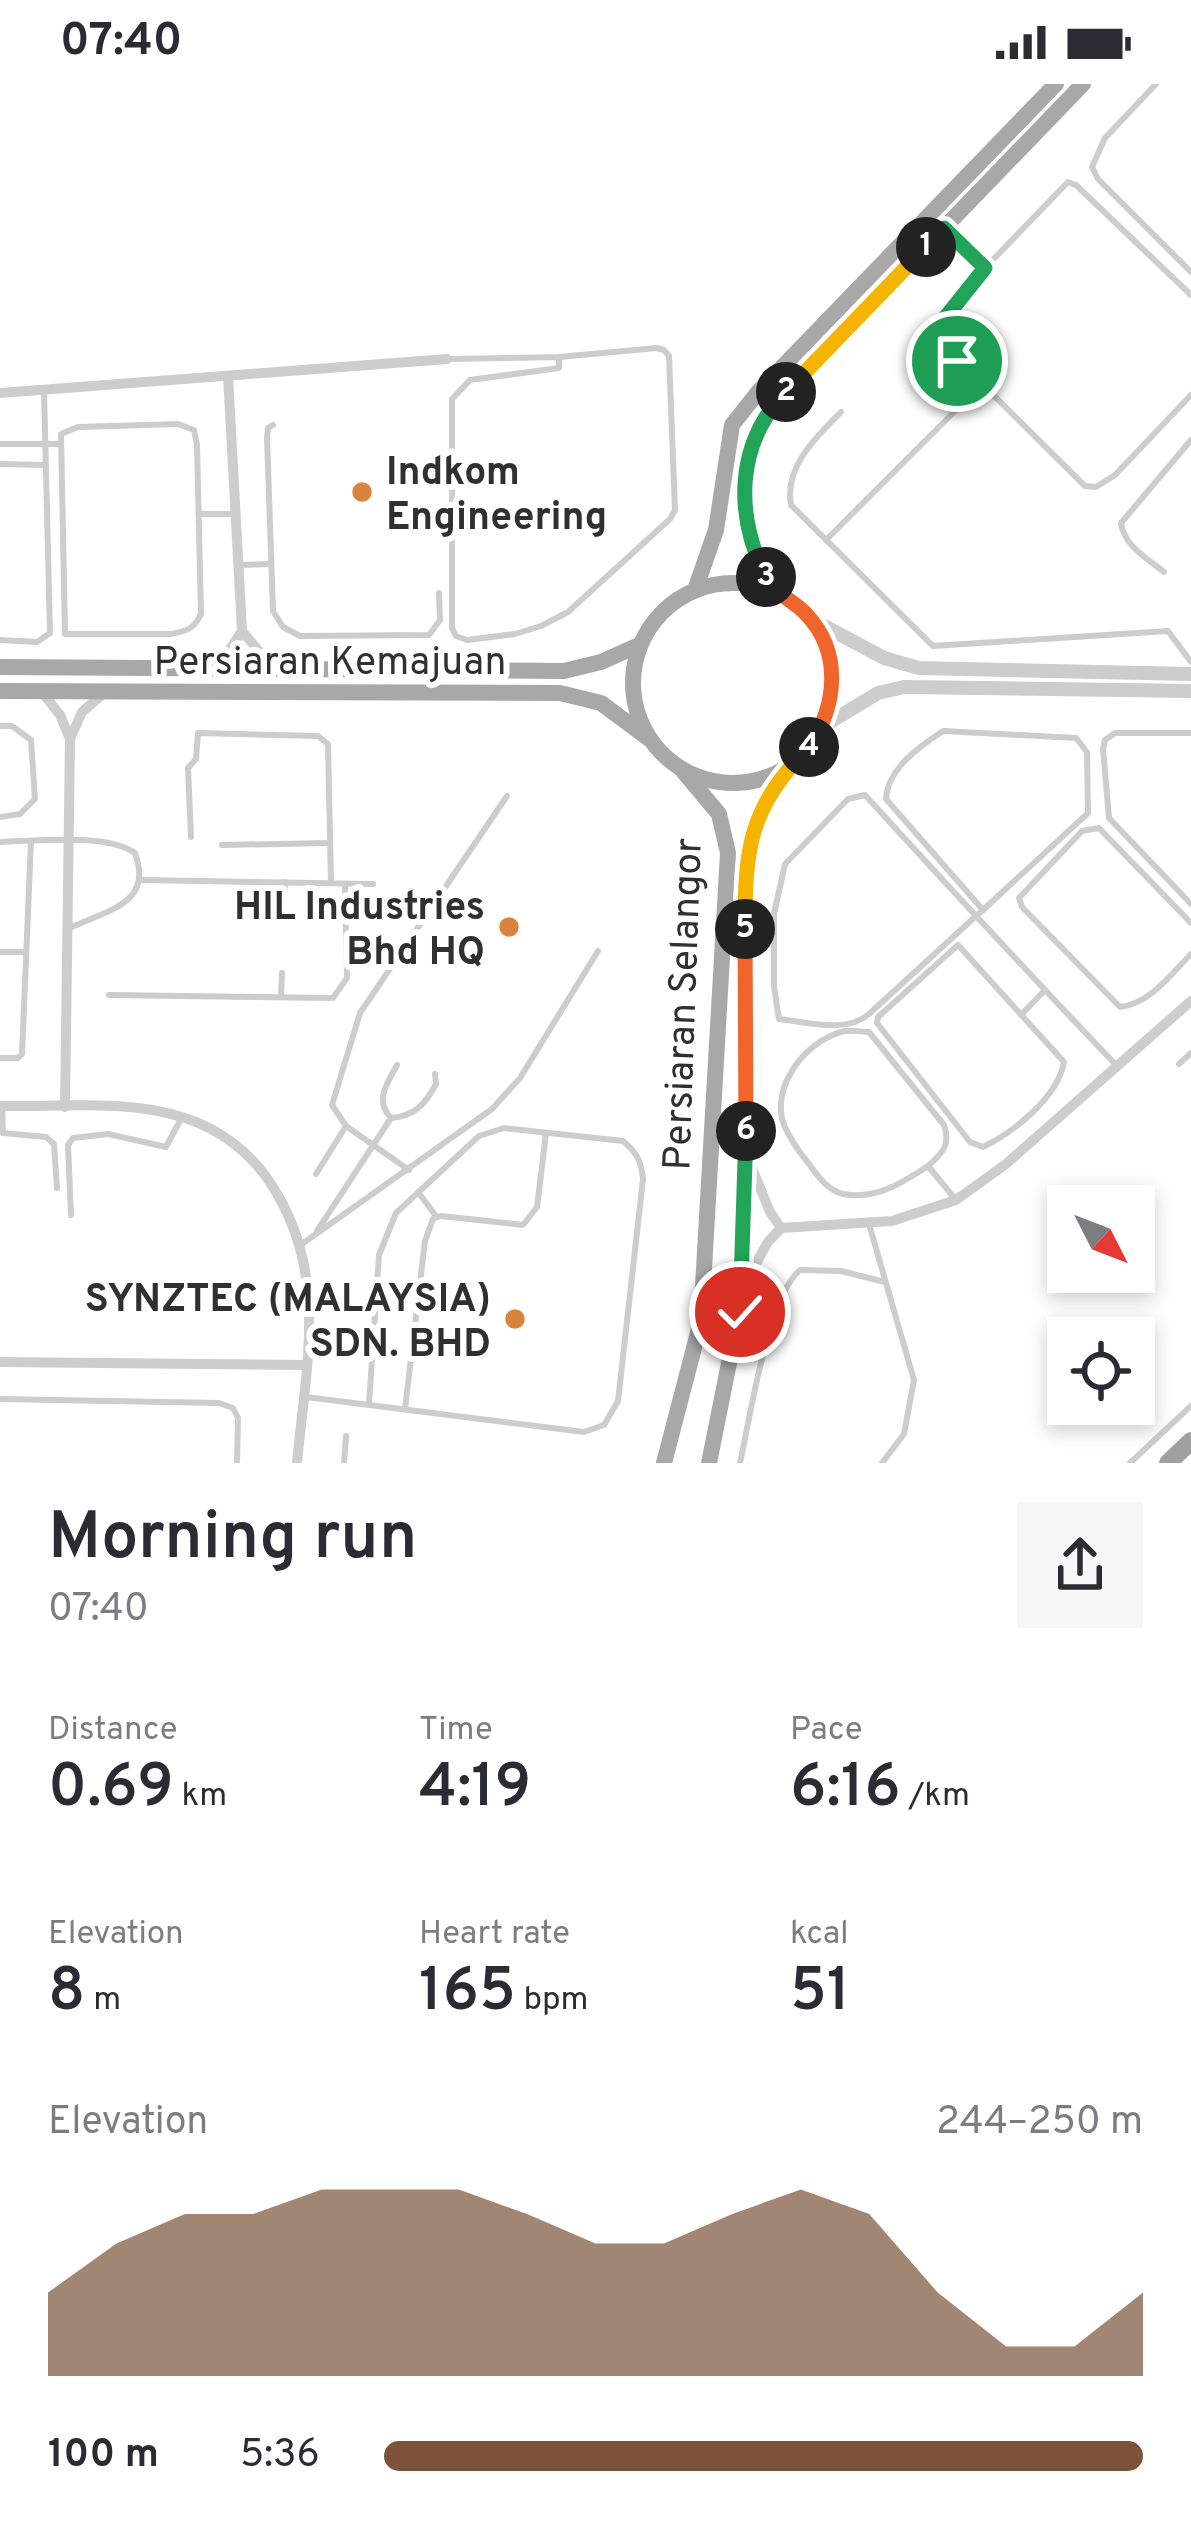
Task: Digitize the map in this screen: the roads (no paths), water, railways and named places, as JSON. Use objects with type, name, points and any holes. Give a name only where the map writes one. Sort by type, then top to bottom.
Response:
[{"type":"highway","points":[[1168,1463],[1191,1441]]},
{"type":"main road","points":[[695,590],[716,530],[732,425],[759,391],[1055,84]]},
{"type":"main road","points":[[772,590],[750,545],[744,515],[748,451],[776,402],[1083,84]]},
{"type":"main road","points":[[734,583],[772,590],[811,619],[825,644],[832,700],[822,727],[787,767],[763,778],[709,781],[683,771],[648,738],[635,708],[632,676],[639,645],[662,613],[695,590],[734,583]]},
{"type":"main road","name":"Persiaran Kemajuan","points":[[0,667],[565,670],[601,662],[639,645]]},
{"type":"main road","name":"Persiaran Kemajuan","points":[[0,691],[560,693],[601,703],[648,738]]},
{"type":"main road","name":"Persiaran Selangor","points":[[710,1463],[743,1288],[745,856],[763,808],[787,767]]},
{"type":"main road","name":"Persiaran Selangor","points":[[664,1463],[700,1321],[728,853],[719,814],[683,771]]},
{"type":"street","points":[[0,393],[446,359]]},
{"type":"street","points":[[228,376],[242,631],[272,668]]},
{"type":"street","points":[[811,619],[884,658],[919,668],[1191,674]]},
{"type":"street","points":[[219,666],[242,631]]},
{"type":"street","points":[[822,727],[878,693],[904,687],[1191,691]]},
{"type":"street","points":[[41,691],[60,715],[70,739]]},
{"type":"street","points":[[65,1107],[70,739],[82,712],[106,692]]},
{"type":"street","points":[[743,1288],[756,1261],[782,1228],[869,1223],[922,1214],[956,1200],[1006,1164],[1191,1001]]},
{"type":"street","points":[[1,1106],[128,1106],[182,1117],[214,1130],[260,1167],[302,1244],[310,1299],[297,1463]]},
{"type":"street","points":[[746,1153],[770,1212],[782,1228]]},
{"type":"street","points":[[0,1362],[308,1365]]},
{"type":"lane","points":[[1156,84],[1105,138],[1092,167],[1191,272]]},
{"type":"lane","points":[[1191,295],[1068,182],[985,268],[937,328],[937,339],[1085,486],[1096,488],[1114,475],[1191,395]]},
{"type":"lane","points":[[944,228],[985,268]]},
{"type":"lane","points":[[446,359],[664,350],[669,356],[675,510],[651,538],[568,612],[515,634],[467,640],[452,628],[452,399],[470,380],[559,368],[559,357]]},
{"type":"lane","points":[[0,640],[37,642],[50,633],[44,390]]},
{"type":"lane","points":[[826,540],[961,405]]},
{"type":"lane","points":[[841,412],[792,472],[790,505],[933,646],[1168,631],[1191,662]]},
{"type":"lane","points":[[178,424],[191,428],[199,514],[201,614],[196,625],[171,634],[65,634],[58,444],[66,430],[178,424]]},
{"type":"lane","points":[[273,425],[267,437],[273,611],[283,627],[300,636],[429,634],[440,620],[439,593]]},
{"type":"lane","points":[[1164,572],[1122,535],[1121,523],[1191,440]]},
{"type":"lane","points":[[0,443],[58,444]]},
{"type":"lane","points":[[0,464],[45,465]]},
{"type":"lane","points":[[199,514],[236,514]]},
{"type":"lane","points":[[238,565],[271,564]]},
{"type":"lane","points":[[0,726],[12,726],[31,740],[35,799],[20,814],[0,817]]},
{"type":"lane","points":[[980,913],[865,795],[854,795],[785,864],[774,914],[779,1018],[829,1025],[860,1022],[980,913],[1088,813],[1087,752],[1076,738],[943,731],[897,770],[885,791],[893,810],[980,913],[1045,990],[1117,1066]]},
{"type":"lane","points":[[190,837],[188,768],[196,759],[198,733],[318,736],[328,745],[331,883]]},
{"type":"lane","points":[[1191,733],[1115,733],[1102,749],[1109,818],[1191,904]]},
{"type":"lane","points":[[409,1170],[346,1126],[332,1105],[360,1013],[506,796]]},
{"type":"lane","points":[[1191,923],[1099,828],[1082,831],[1019,898],[1022,907],[1120,1007],[1134,1006],[1147,997],[1191,954]]},
{"type":"lane","points":[[0,1058],[22,1054],[31,841]]},
{"type":"lane","points":[[0,842],[124,845],[135,853],[141,880],[132,898],[67,929]]},
{"type":"lane","points":[[222,844],[330,843]]},
{"type":"lane","points":[[141,880],[373,884]]},
{"type":"lane","points":[[284,907],[285,882]]},
{"type":"lane","points":[[109,995],[333,998],[347,978],[345,884]]},
{"type":"lane","points":[[958,945],[1021,1015],[1059,1055],[1063,1071],[1040,1103],[983,1148],[970,1142],[877,1023],[878,1017],[958,945]]},
{"type":"lane","points":[[302,1244],[492,1109],[520,1078],[598,951]]},
{"type":"lane","points":[[0,952],[25,952]]},
{"type":"lane","points":[[281,997],[282,973]]},
{"type":"lane","points":[[1021,1015],[1045,990]]},
{"type":"lane","points":[[843,1031],[869,1032],[944,1125],[949,1137],[944,1152],[928,1166],[894,1187],[866,1195],[838,1193],[826,1185],[796,1148],[782,1120],[791,1070],[813,1047],[843,1031]]},
{"type":"lane","points":[[1179,1064],[1191,1054]]},
{"type":"lane","points":[[397,1065],[382,1095],[385,1113],[391,1118],[420,1108],[436,1084],[435,1074]]},
{"type":"lane","points":[[1,1106],[2,1133],[46,1137],[54,1144],[57,1188]]},
{"type":"lane","points":[[71,1215],[68,1145],[73,1138],[108,1134],[166,1147],[182,1117]]},
{"type":"lane","points":[[315,1234],[391,1118]]},
{"type":"lane","points":[[316,1174],[346,1126]]},
{"type":"lane","points":[[304,1397],[584,1432],[604,1425],[618,1401],[643,1179],[640,1159],[623,1141],[504,1128],[479,1136],[396,1213],[379,1255],[369,1404]]},
{"type":"lane","points":[[418,1192],[436,1216],[523,1225],[537,1207],[546,1132]]},
{"type":"lane","points":[[928,1166],[956,1200]]},
{"type":"lane","points":[[405,1409],[425,1241],[436,1216]]},
{"type":"lane","points":[[869,1223],[914,1379],[904,1434],[882,1463]]},
{"type":"lane","points":[[740,1463],[778,1302],[791,1277],[800,1270],[841,1271],[885,1282]]},
{"type":"lane","points":[[0,1400],[219,1403],[232,1408],[238,1418],[237,1463]]},
{"type":"lane","points":[[1130,1463],[1191,1406]]},
{"type":"lane","points":[[344,1463],[346,1436]]},
{"type":"place","name":"Indkom Engineering","points":[[362,492]]},
{"type":"place","name":"HIL Industries Bhd HQ","points":[[509,927]]},
{"type":"place","name":"SYNZTEC (MALAYSIA) SDN. BHD","points":[[515,1319]]}]
